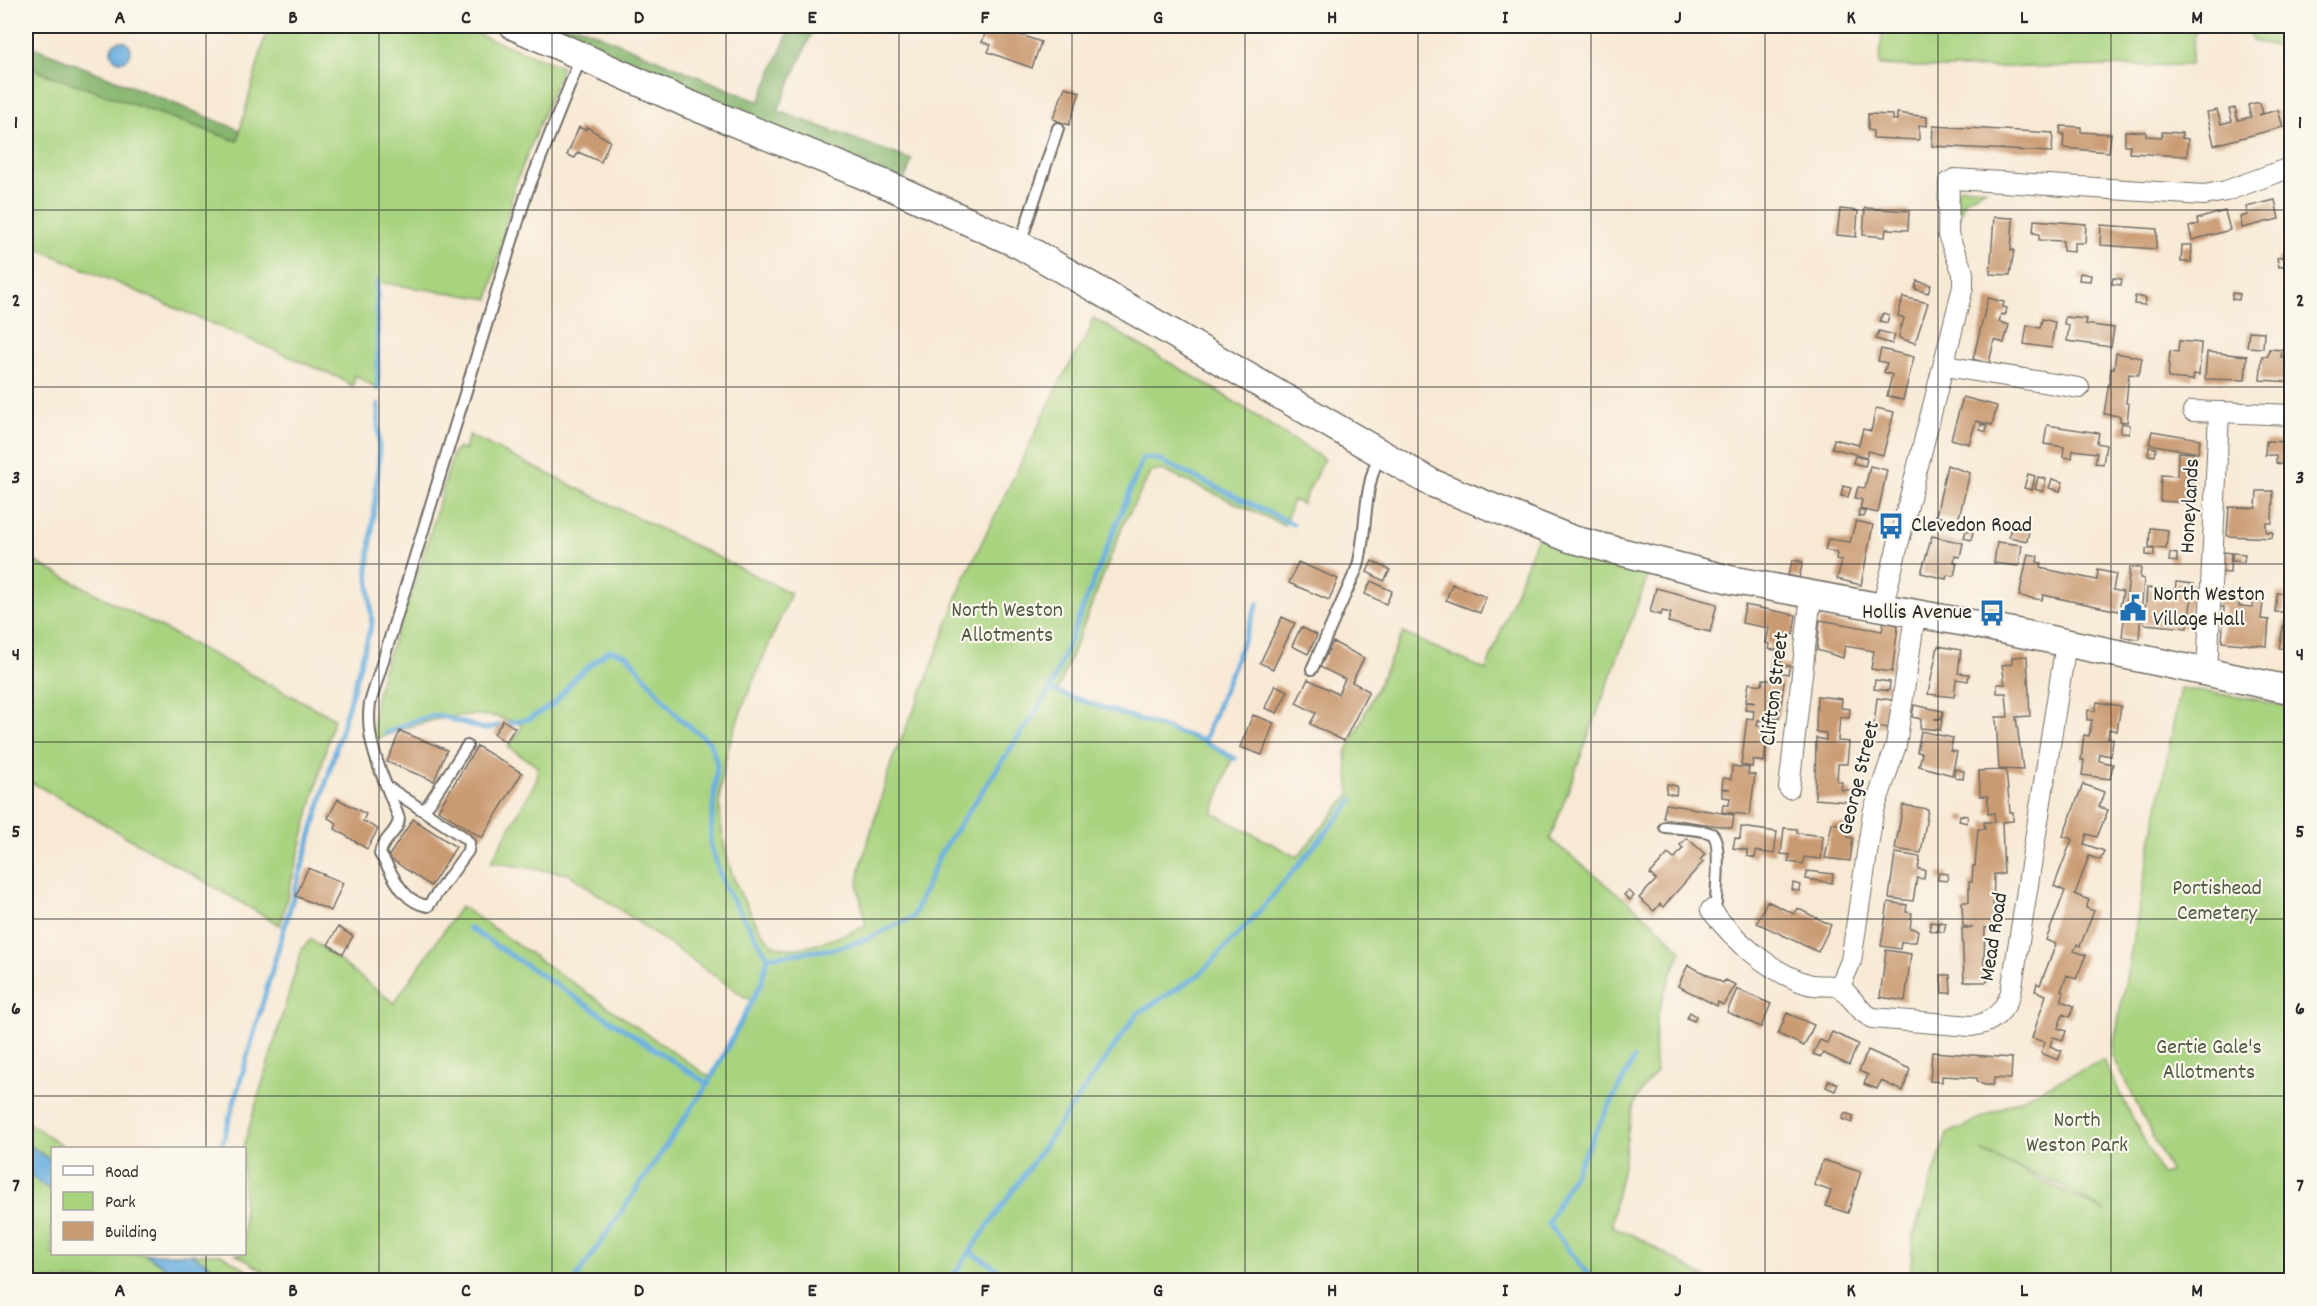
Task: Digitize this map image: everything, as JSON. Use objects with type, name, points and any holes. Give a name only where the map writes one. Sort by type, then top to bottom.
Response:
[{"type":"main road","points":[[514,26],[581,57],[890,186],[1020,245],[1159,322],[1432,483],[1571,539],[1732,580],[2066,643],[2292,690]]},
{"type":"street","points":[[1882,608],[1945,366],[1964,279],[1948,235],[1951,181],[2020,182],[2204,195],[2226,191],[2292,167]]},
{"type":"street","points":[[1945,366],[2079,388]]},
{"type":"street","points":[[2193,411],[2292,416]]},
{"type":"street","name":"Honeylands","points":[[2207,674],[2219,412]]},
{"type":"street","name":"Clifton Street","points":[[1789,791],[1811,595]]},
{"type":"street","name":"George Street","points":[[1840,986],[1851,961],[1873,813],[1896,745],[1915,615]]},
{"type":"street","name":"Mead Road","points":[[1840,986],[1863,1012],[1876,1019],[1976,1026],[1992,1019],[2005,1008],[2011,992],[2066,643]]},
{"type":"street","points":[[1708,911],[1752,953],[1807,983],[1840,986]]},
{"type":"lane","points":[[386,786],[465,838],[470,848],[428,906],[400,889],[391,868],[380,854],[382,847],[398,827],[399,819],[373,754],[369,731],[369,703],[527,192],[581,57]]},
{"type":"lane","points":[[1020,245],[1058,128]]},
{"type":"lane","points":[[1312,669],[1358,566],[1363,548],[1368,486],[1380,454]]},
{"type":"lane","points":[[424,811],[467,746]]},
{"type":"lane","points":[[1665,827],[1710,833],[1715,837],[1718,848],[1708,911]]},
{"type":"green space","points":[[268,26],[457,26],[562,67],[514,188],[489,299],[377,282],[378,389],[355,375],[353,386],[337,377],[26,244],[26,67],[237,141]]},
{"type":"green space","points":[[539,26],[578,26],[759,102],[791,26],[815,26],[778,111],[912,160],[904,181],[631,68]]},
{"type":"green space","points":[[1346,26],[1437,26],[1407,28]]},
{"type":"green space","points":[[1883,26],[2196,26],[2190,65],[1944,68],[1879,65]]},
{"type":"green space","points":[[2249,26],[2291,26],[2291,38],[2275,46],[2252,41]]},
{"type":"green space","points":[[26,44],[240,130],[238,141],[26,67]]},
{"type":"green space","points":[[1961,187],[1986,189],[1964,200],[1957,226],[1957,190]]},
{"type":"green space","name":"North Weston Allotments","points":[[1093,318],[1203,382],[1324,459],[1302,504],[1293,500],[1284,525],[1162,470],[1151,472],[1124,523],[1057,692],[1204,741],[1232,758],[1213,813],[1297,857],[1350,794],[1346,753],[1403,633],[1486,670],[1537,536],[1648,576],[1550,839],[1653,922],[1681,951],[1663,996],[1656,1023],[1656,1073],[1638,1096],[1633,1107],[1612,1226],[1641,1239],[1709,1280],[277,1280],[238,1255],[246,1255],[246,1147],[243,1147],[302,949],[311,939],[394,1003],[461,906],[711,1078],[752,1002],[569,874],[491,862],[537,779],[537,766],[508,747],[523,726],[505,719],[468,715],[429,721],[374,740],[373,720],[376,700],[387,657],[417,577],[453,453],[458,448],[464,450],[469,435],[791,593],[734,731],[722,776],[720,807],[724,842],[733,875],[760,929],[770,942],[779,947],[804,947],[866,926],[858,886],[860,869],[892,760],[924,687],[963,581],[1063,376],[1092,326],[1090,324]]},
{"type":"green space","points":[[26,557],[334,718],[280,925],[26,779]]},
{"type":"green space","points":[[2180,688],[2259,700],[2291,709],[2291,1280],[1910,1280],[1913,1237],[1947,1134],[2103,1060],[2162,1175],[2170,1171],[2112,1054]],"holes":[[[1981,1151],[2063,1187],[2106,1212]]]},
{"type":"green space","points":[[26,1121],[65,1147],[51,1147],[51,1160],[26,1143]]},
{"type":"green space","points":[[26,1173],[51,1190],[51,1255],[147,1255],[185,1280],[26,1280]]},
{"type":"green space","points":[[194,1255],[223,1255],[262,1280],[233,1280]]},
{"type":"water","points":[[117,41],[125,41],[131,47],[131,55],[125,61],[117,61],[111,55],[111,47]]},
{"type":"water","points":[[26,1143],[51,1160],[51,1190],[26,1173]]},
{"type":"water","points":[[147,1255],[194,1255],[233,1280],[185,1280]]},
{"type":"building","points":[[988,26],[995,26],[1041,42],[1032,68],[988,52],[991,45],[982,42]]},
{"type":"building","points":[[1065,87],[1080,92],[1069,125],[1053,119]]},
{"type":"building","points":[[2260,103],[2263,113],[2259,115],[2278,110],[2283,127],[2214,145],[2207,112],[2217,110],[2221,124],[2232,121],[2229,109],[2235,108],[2238,120],[2251,117],[2248,105]]},
{"type":"building","points":[[1897,113],[1927,117],[1927,126],[1919,125],[1919,140],[1873,138],[1873,131],[1868,130],[1868,114],[1893,115],[1893,120],[1897,120]]},
{"type":"building","points":[[1933,126],[2053,133],[2052,152],[1932,146]]},
{"type":"building","points":[[2061,126],[2081,127],[2081,132],[2111,134],[2109,152],[2063,148],[2064,134],[2060,134]]},
{"type":"building","points":[[579,127],[585,130],[587,127],[610,141],[601,162],[578,152],[575,158],[567,155]]},
{"type":"building","points":[[2125,131],[2146,132],[2146,136],[2162,137],[2162,132],[2182,133],[2182,138],[2188,139],[2187,156],[2129,153],[2130,145],[2125,145]]},
{"type":"building","points":[[2275,200],[2279,219],[2242,228],[2240,217],[2248,215],[2246,207]]},
{"type":"building","points":[[1865,208],[1909,211],[1908,230],[1886,229],[1885,237],[1863,235]]},
{"type":"building","points":[[1840,209],[1858,211],[1856,237],[1837,235]]},
{"type":"building","points":[[2225,211],[2230,230],[2192,240],[2189,227],[2198,224],[2197,219]]},
{"type":"building","points":[[1994,217],[2013,218],[2011,250],[2014,250],[2010,275],[1990,274]]},
{"type":"building","points":[[2034,220],[2086,224],[2085,243],[2074,243],[2074,252],[2063,251],[2063,241],[2039,240],[2039,234],[2033,233]]},
{"type":"building","points":[[2101,225],[2157,229],[2156,249],[2100,245]]},
{"type":"building","points":[[2182,245],[2192,245],[2191,262],[2181,262]]},
{"type":"building","points":[[2289,255],[2291,264],[2279,267],[2277,258]]},
{"type":"building","points":[[2080,273],[2091,275],[2090,281],[2079,280]]},
{"type":"building","points":[[2113,278],[2122,279],[2121,285],[2112,284]]},
{"type":"building","points":[[1917,281],[1931,285],[1928,293],[1915,289]]},
{"type":"building","points":[[2232,293],[2240,294],[2239,300],[2232,299]]},
{"type":"building","points":[[2135,296],[2146,298],[2145,305],[2134,304]]},
{"type":"building","points":[[1903,297],[1928,303],[1915,343],[1899,338],[1900,325],[1902,326],[1904,318],[1898,316]]},
{"type":"building","points":[[1988,298],[2004,302],[2003,307],[2007,308],[2005,315],[2001,314],[1999,322],[2009,325],[2004,343],[1994,340],[1989,364],[1973,359]]},
{"type":"building","points":[[1883,313],[1889,315],[1887,323],[1880,321]]},
{"type":"building","points":[[2065,317],[2086,319],[2085,324],[2114,328],[2111,347],[2067,341],[2069,325],[2064,324]]},
{"type":"building","points":[[2042,319],[2055,322],[2051,348],[2024,344],[2027,325],[2040,328]]},
{"type":"building","points":[[1879,331],[1895,335],[1892,344],[1876,339]]},
{"type":"building","points":[[2249,331],[2264,332],[2263,348],[2247,347]]},
{"type":"building","points":[[2179,341],[2201,343],[2199,375],[2194,374],[2193,380],[2168,378],[2170,351],[2178,352]]},
{"type":"building","points":[[1881,349],[1914,357],[1903,400],[1887,396],[1892,375],[1884,372],[1887,363],[1878,361]]},
{"type":"building","points":[[2269,349],[2282,350],[2281,357],[2284,357],[2284,350],[2292,351],[2292,382],[2260,380],[2262,356],[2268,356]]},
{"type":"building","points":[[2207,352],[2247,356],[2245,380],[2205,379]]},
{"type":"building","points":[[2116,353],[2142,358],[2139,375],[2129,374],[2127,422],[2120,421],[2120,416],[2104,414],[2111,369],[2114,369]]},
{"type":"building","points":[[1963,397],[1997,406],[1992,425],[1976,421],[1969,444],[1951,439]]},
{"type":"building","points":[[1876,408],[1894,412],[1883,455],[1868,451],[1866,457],[1832,448],[1834,439],[1859,445],[1863,429],[1871,431]]},
{"type":"building","points":[[2122,423],[2130,425],[2129,434],[2120,432]]},
{"type":"building","points":[[1981,424],[1987,426],[1986,432],[1980,430]]},
{"type":"building","points":[[2047,425],[2099,433],[2097,443],[2106,445],[2103,464],[2095,463],[2097,453],[2073,450],[2072,458],[2063,457],[2064,447],[2044,444]]},
{"type":"building","points":[[2152,431],[2200,439],[2198,453],[2149,444]]},
{"type":"building","points":[[2266,441],[2292,442],[2292,467],[2276,463],[2276,455],[2265,455]]},
{"type":"building","points":[[2149,447],[2156,448],[2155,456],[2148,455]]},
{"type":"building","points":[[2178,452],[2193,453],[2193,503],[2160,501],[2161,475],[2177,476]]},
{"type":"building","points":[[1855,456],[1867,459],[1865,466],[1853,463]]},
{"type":"building","points":[[1947,465],[1970,473],[1958,521],[1936,516]]},
{"type":"building","points":[[1870,466],[1887,470],[1878,513],[1860,509],[1862,500],[1855,498],[1858,487],[1865,488]]},
{"type":"building","points":[[2028,474],[2035,476],[2032,490],[2024,488]]},
{"type":"building","points":[[2038,477],[2046,479],[2043,492],[2035,489]]},
{"type":"building","points":[[2052,479],[2063,482],[2060,491],[2049,488]]},
{"type":"building","points":[[1843,486],[1851,488],[1848,497],[1841,496]]},
{"type":"building","points":[[2257,491],[2273,491],[2272,523],[2266,523],[2266,532],[2273,532],[2272,538],[2227,536],[2229,507],[2256,508]]},
{"type":"building","points":[[1859,510],[1866,512],[1864,517],[1858,516]]},
{"type":"building","points":[[1856,521],[1873,525],[1861,585],[1837,579],[1842,560],[1836,559],[1837,553],[1825,550],[1828,539],[1850,542]]},
{"type":"building","points":[[2012,522],[2030,526],[2027,541],[2009,537]]},
{"type":"building","points":[[2150,528],[2168,530],[2166,549],[2149,547]]},
{"type":"building","points":[[1966,530],[1973,532],[1971,540],[1964,538]]},
{"type":"building","points":[[1932,536],[1963,543],[1960,557],[1955,556],[1954,562],[1957,563],[1954,576],[1947,575],[1946,579],[1921,573]]},
{"type":"building","points":[[1997,542],[2022,545],[2019,566],[1994,563]]},
{"type":"building","points":[[2146,549],[2154,549],[2154,556],[2146,555]]},
{"type":"building","points":[[2223,552],[2231,553],[2230,573],[2221,572]]},
{"type":"building","points":[[2170,553],[2177,554],[2177,562],[2169,561]]},
{"type":"building","points":[[2232,553],[2245,554],[2244,562],[2232,561]]},
{"type":"building","points":[[2028,554],[2038,556],[2037,562],[2042,563],[2040,568],[2097,580],[2098,570],[2116,574],[2113,590],[2123,592],[2119,611],[2043,595],[2042,600],[2019,596]]},
{"type":"building","points":[[1793,560],[1803,562],[1799,578],[1788,575]]},
{"type":"building","points":[[1372,561],[1390,570],[1384,581],[1367,572]]},
{"type":"building","points":[[1298,562],[1338,579],[1329,600],[1289,583]]},
{"type":"building","name":"North Weston Village Hall","points":[[2130,567],[2141,568],[2140,578],[2144,579],[2139,639],[2122,637]]},
{"type":"building","points":[[1371,581],[1392,591],[1386,604],[1365,594]]},
{"type":"building","points":[[2176,582],[2194,584],[2187,628],[2144,624],[2147,588],[2175,590]]},
{"type":"building","points":[[1452,584],[1486,597],[1480,613],[1446,600]]},
{"type":"building","points":[[1656,588],[1717,604],[1710,632],[1668,622],[1671,613],[1662,611],[1661,615],[1650,612]]},
{"type":"building","points":[[2277,593],[2285,593],[2284,612],[2275,612]]},
{"type":"building","points":[[2218,594],[2240,596],[2239,606],[2253,607],[2253,601],[2263,602],[2261,619],[2269,620],[2267,646],[2222,642],[2224,607],[2217,607]]},
{"type":"building","points":[[1745,605],[1796,615],[1793,635],[1787,634],[1784,652],[1769,649],[1770,644],[1766,643],[1769,628],[1742,623]]},
{"type":"building","points":[[1282,617],[1295,623],[1273,669],[1260,663]]},
{"type":"building","points":[[2285,618],[2292,620],[2292,650],[2279,648]]},
{"type":"building","points":[[1820,620],[1882,631],[1884,620],[1895,622],[1898,627],[1892,672],[1871,669],[1874,651],[1845,646],[1843,658],[1817,650]]},
{"type":"building","points":[[1301,627],[1317,635],[1308,654],[1292,646]]},
{"type":"building","points":[[1333,642],[1364,658],[1352,682],[1369,691],[1344,741],[1310,724],[1316,713],[1296,703],[1308,679],[1338,694],[1345,679],[1320,667]]},
{"type":"building","points":[[1938,646],[1961,650],[1958,673],[1969,674],[1968,681],[1956,679],[1954,697],[1928,694]]},
{"type":"building","points":[[1776,655],[1782,655],[1780,665],[1790,666],[1788,674],[1773,671]]},
{"type":"building","points":[[2027,656],[2030,716],[2016,717],[2023,770],[1999,769],[1996,717],[2008,717],[2006,693],[1997,693],[1997,684],[2005,684],[2002,665],[2012,664],[2012,657]]},
{"type":"building","points":[[1763,679],[1784,682],[1779,718],[1770,717],[1769,721],[1758,720],[1757,726],[1768,728],[1764,762],[1753,760],[1752,767],[1741,765],[1747,718],[1753,719],[1754,711],[1745,710],[1746,702],[1755,703],[1746,700],[1749,683],[1762,685]]},
{"type":"building","points":[[1875,680],[1890,682],[1889,691],[1874,689]]},
{"type":"building","points":[[1275,685],[1288,691],[1277,713],[1265,708]]},
{"type":"building","points":[[1817,696],[1842,699],[1841,708],[1850,709],[1849,718],[1840,717],[1838,741],[1849,742],[1847,764],[1838,764],[1837,781],[1842,782],[1841,790],[1852,790],[1851,802],[1815,799],[1816,738],[1826,740],[1826,733],[1816,732]]},
{"type":"building","points":[[1877,698],[1892,700],[1889,728],[1874,726]]},
{"type":"building","points":[[2097,702],[2121,706],[2117,731],[2109,729],[2108,738],[2113,739],[2111,756],[2100,754],[2099,761],[2113,764],[2110,779],[2082,775],[2084,735],[2089,736],[2092,720],[2087,720],[2088,710],[2095,711]]},
{"type":"building","points":[[1914,705],[1943,711],[1942,718],[1934,719],[1942,720],[1940,730],[1920,728],[1921,719],[1912,717]]},
{"type":"building","points":[[1253,715],[1274,723],[1262,755],[1240,747]]},
{"type":"building","points":[[503,720],[515,728],[506,742],[494,734]]},
{"type":"building","points":[[400,731],[447,750],[434,781],[387,762]]},
{"type":"building","points":[[1921,731],[1953,738],[1950,751],[1957,752],[1952,775],[1919,766],[1922,753],[1917,752]]},
{"type":"building","points":[[477,746],[522,773],[482,838],[438,810]]},
{"type":"building","points":[[1732,766],[1749,768],[1748,774],[1755,775],[1750,815],[1722,812],[1723,805],[1729,805],[1730,798],[1722,797],[1722,789],[1730,789],[1722,788],[1723,778],[1731,779]]},
{"type":"building","points":[[1955,769],[1964,771],[1963,779],[1954,777]]},
{"type":"building","points":[[2006,770],[2013,821],[2002,822],[2004,874],[1994,874],[1993,912],[1996,912],[1997,927],[1985,928],[1984,964],[1986,964],[1987,982],[1964,982],[1962,928],[1973,928],[1963,926],[1962,902],[1969,902],[1969,882],[1972,882],[1973,866],[1975,866],[1978,829],[1985,829],[1984,822],[1995,822],[1994,813],[1988,814],[1988,796],[1980,796],[1979,771]]},
{"type":"building","points":[[1667,784],[1677,786],[1676,795],[1666,793]]},
{"type":"building","points":[[2083,784],[2104,792],[2099,807],[2108,810],[2097,837],[2087,834],[2084,844],[2104,851],[2100,860],[2089,856],[2075,894],[2089,900],[2086,908],[2094,911],[2080,946],[2077,944],[2074,951],[2086,955],[2076,979],[2067,975],[2061,991],[2064,992],[2061,1001],[2074,1006],[2070,1017],[2063,1014],[2058,1028],[2066,1031],[2063,1040],[2053,1037],[2050,1046],[2062,1051],[2058,1060],[2041,1053],[2045,1042],[2032,1038],[2046,995],[2035,991],[2037,983],[2040,985],[2056,944],[2046,940],[2065,891],[2054,886],[2072,839],[2063,836]]},
{"type":"building","points":[[338,799],[366,814],[363,821],[378,829],[367,849],[335,829],[337,823],[328,818]]},
{"type":"building","points":[[1666,804],[1734,815],[1732,828],[1663,818]]},
{"type":"building","points":[[1903,805],[1928,809],[1921,853],[1895,849]]},
{"type":"building","points":[[1960,815],[1968,816],[1967,823],[1959,821]]},
{"type":"building","points":[[413,819],[456,847],[431,886],[388,857]]},
{"type":"building","points":[[1832,823],[1849,825],[1848,837],[1853,838],[1850,861],[1825,858]]},
{"type":"building","points":[[1741,827],[1777,832],[1774,854],[1756,851],[1755,858],[1747,856],[1747,850],[1733,848],[1735,838],[1740,839]]},
{"type":"building","points":[[1784,828],[1797,829],[1797,833],[1823,836],[1821,859],[1804,857],[1803,864],[1788,862],[1790,855],[1781,854]]},
{"type":"building","points":[[1687,838],[1705,854],[1700,860],[1703,862],[1663,907],[1660,904],[1654,911],[1639,898],[1656,880],[1650,874],[1668,854],[1674,859],[1683,848],[1680,845]]},
{"type":"building","points":[[1895,853],[1920,857],[1918,869],[1925,870],[1924,879],[1917,878],[1913,901],[1889,898]]},
{"type":"building","points":[[308,868],[343,883],[331,911],[296,896]]},
{"type":"building","points":[[1807,871],[1833,874],[1832,883],[1806,879]]},
{"type":"building","points":[[1939,873],[1948,874],[1947,881],[1938,880]]},
{"type":"building","points":[[1793,883],[1800,885],[1799,891],[1792,890]]},
{"type":"building","points":[[1628,891],[1634,896],[1630,900],[1624,895]]},
{"type":"building","points":[[1767,901],[1794,914],[1797,908],[1831,925],[1818,952],[1757,923]]},
{"type":"building","points":[[1888,902],[1907,905],[1906,912],[1912,913],[1910,928],[1918,930],[1916,942],[1901,942],[1900,949],[1881,946]]},
{"type":"building","points":[[1931,922],[1938,923],[1937,932],[1929,930]]},
{"type":"building","points":[[1939,922],[1946,923],[1944,932],[1938,931]]},
{"type":"building","points":[[338,927],[353,936],[343,954],[328,945]]},
{"type":"building","points":[[1886,950],[1911,954],[1905,1001],[1880,997]]},
{"type":"building","points":[[1688,965],[1723,983],[1725,980],[1736,985],[1723,1005],[1718,1002],[1717,1006],[1678,986]]},
{"type":"building","points":[[1941,975],[1950,975],[1951,993],[1942,993]]},
{"type":"building","points":[[1737,989],[1771,1004],[1761,1027],[1727,1012]]},
{"type":"building","points":[[1690,1012],[1696,1016],[1694,1021],[1687,1018]]},
{"type":"building","points":[[1787,1013],[1814,1025],[1804,1046],[1778,1034]]},
{"type":"building","points":[[1832,1032],[1858,1044],[1849,1065],[1823,1053],[1821,1057],[1813,1054],[1820,1040],[1827,1043]]},
{"type":"building","points":[[1868,1050],[1910,1069],[1903,1091],[1881,1081],[1877,1089],[1864,1084],[1868,1075],[1859,1071]]},
{"type":"building","points":[[1932,1052],[2012,1058],[2011,1079],[1994,1078],[1993,1085],[1977,1082],[1977,1078],[1942,1076],[1942,1082],[1930,1081]]},
{"type":"building","points":[[1829,1080],[1838,1084],[1835,1091],[1826,1087]]},
{"type":"building","points":[[1845,1113],[1854,1116],[1852,1123],[1842,1119]]},
{"type":"building","points":[[1823,1160],[1861,1172],[1848,1213],[1826,1206],[1831,1191],[1814,1185]]},
{"type":"waterway","points":[[377,282],[378,389]]},
{"type":"waterway","points":[[221,1147],[372,623],[368,571],[379,459],[378,404]]},
{"type":"waterway","points":[[768,957],[833,949],[865,940],[913,917],[940,854],[1050,690],[1143,458],[1157,459],[1293,524]]},
{"type":"waterway","points":[[1204,741],[1258,603]]},
{"type":"waterway","points":[[386,733],[416,720],[438,715],[484,729],[529,719],[554,704],[576,677],[609,650],[627,655],[680,719],[710,742],[717,764],[710,843],[724,886],[768,957],[761,984],[708,1084],[575,1280]]},
{"type":"waterway","points":[[1050,690],[1204,741],[1235,759]]},
{"type":"waterway","points":[[950,1280],[1137,1014],[1200,974],[1258,913],[1353,800]]},
{"type":"waterway","points":[[469,928],[708,1084]]},
{"type":"waterway","points":[[1592,1280],[1548,1223],[1634,1059]]},
{"type":"waterway","points":[[971,1252],[1014,1280]]},
{"type":"place","name":"Clevedon Road","points":[[1891,526]]},
{"type":"place","name":"North Weston Village Hall","points":[[2133,608]]},
{"type":"place","name":"Hollis Avenue","points":[[1992,613]]},
{"type":"park label","name":"Portishead Cemetery","points":[[2217,902]]},
{"type":"park label","name":"Gertie Gale's Allotments","points":[[2209,1060]]},
{"type":"park label","name":"North Weston Park","points":[[2077,1134]]}]
